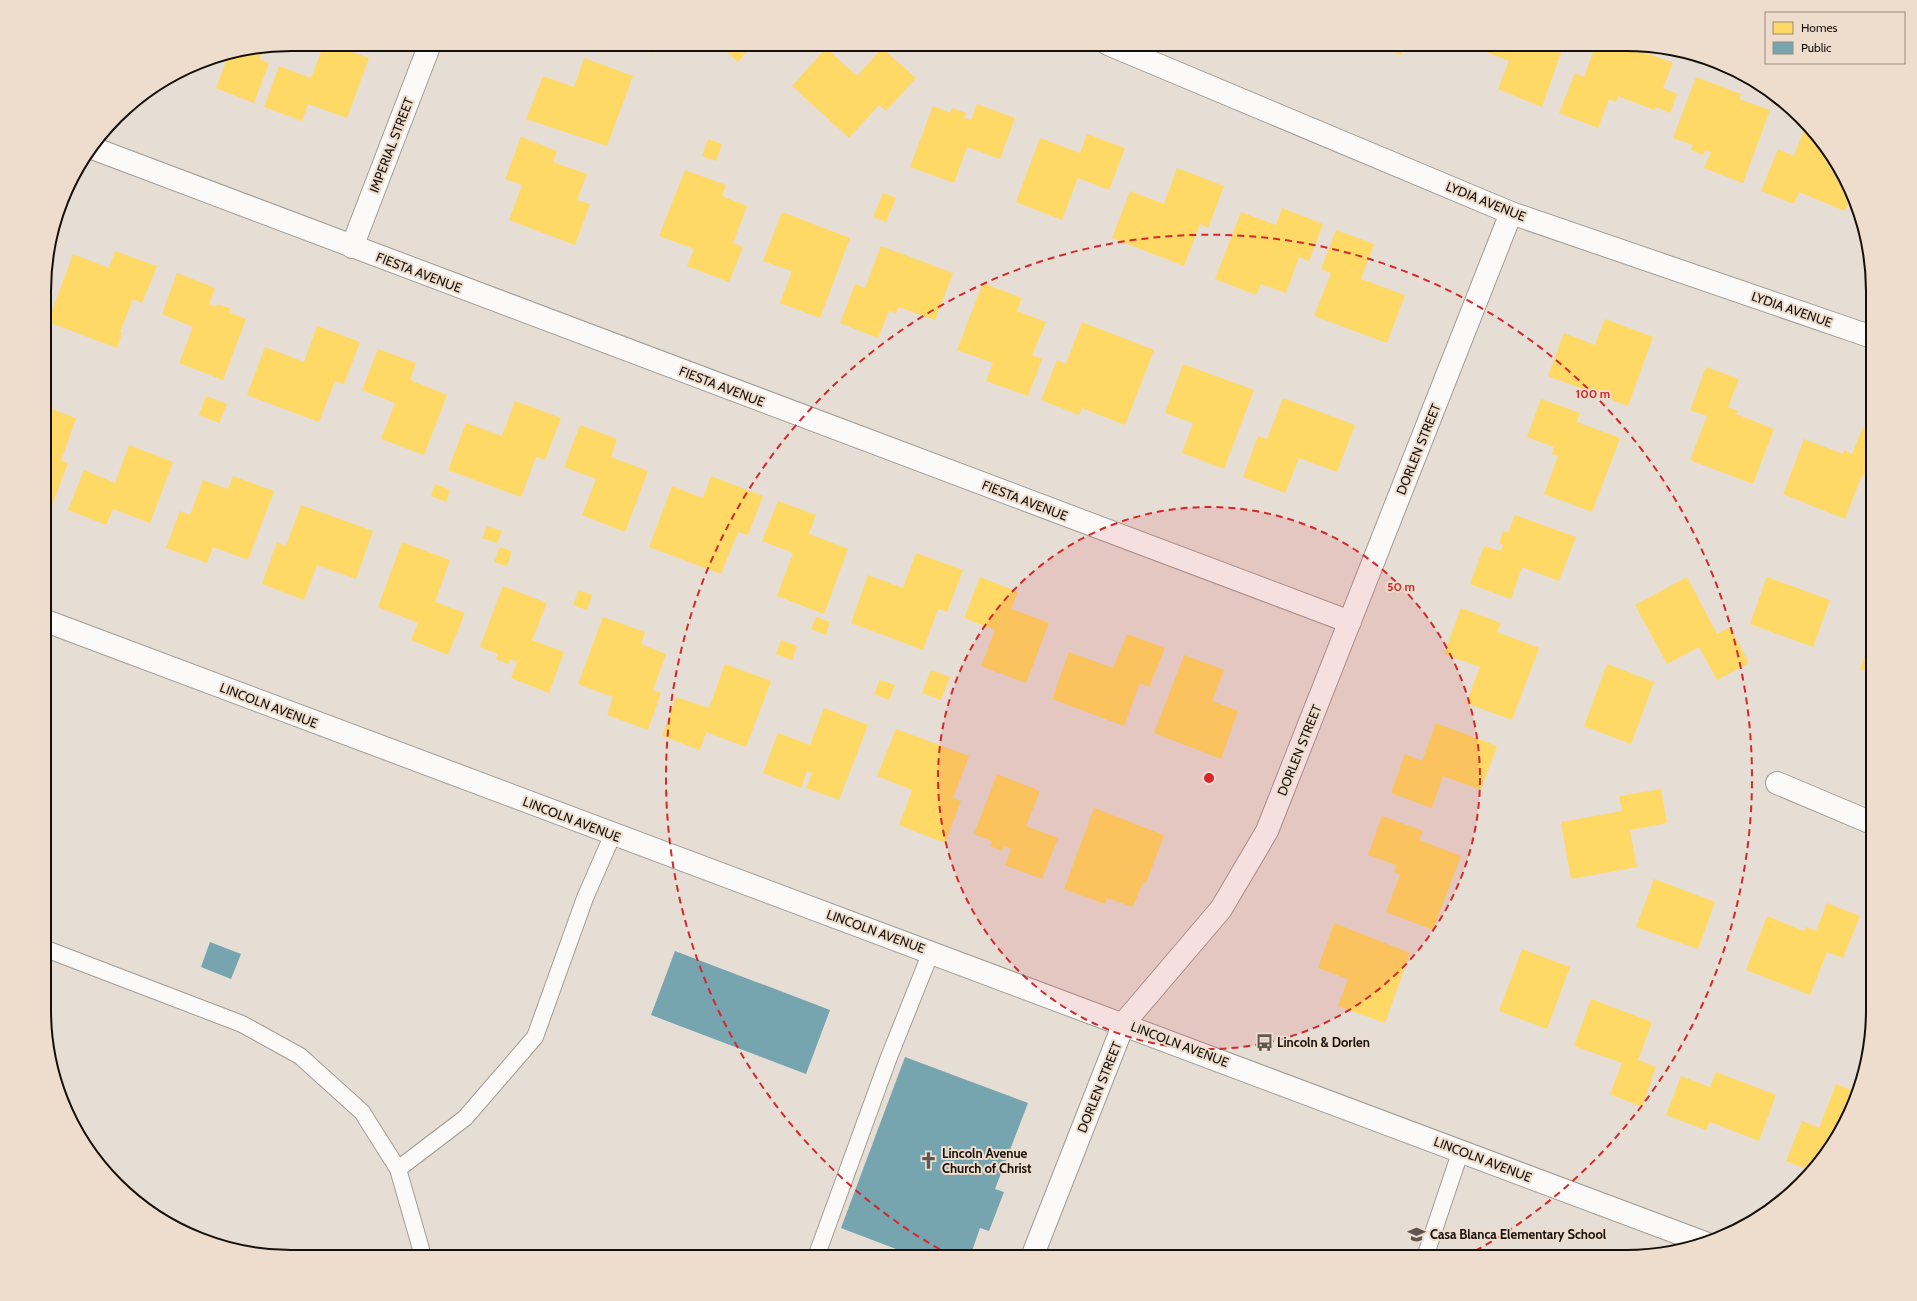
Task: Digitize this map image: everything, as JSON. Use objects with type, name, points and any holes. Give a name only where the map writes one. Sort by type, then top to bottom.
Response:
[{"type":"street","name":"IMPERIAL STREET","points":[[352,247],[427,51]]},
{"type":"street","name":"LYDIA AVENUE","points":[[1125,51],[1512,213],[1866,335]]},
{"type":"street","name":"FIESTA AVENUE","points":[[97,150],[1350,622]]},
{"type":"street","name":"DORLEN STREET","points":[[1035,1250],[1124,1023],[1220,910],[1267,831],[1512,213]]},
{"type":"street","name":"LINCOLN AVENUE","points":[[51,623],[613,834],[1124,1023],[1696,1239]]},
{"type":"street","points":[[1777,783],[1866,820]]},
{"type":"lane","points":[[398,1169],[465,1118],[536,1037],[585,898],[613,834]]},
{"type":"lane","points":[[51,951],[242,1024],[300,1056],[362,1112],[398,1169],[421,1250]]},
{"type":"lane","points":[[819,1250],[889,1057],[932,952]]},
{"type":"lane","points":[[1427,1250],[1461,1150]]},
{"type":"building: Homes","points":[[321,51],[349,51],[369,58],[347,118],[308,104],[302,121],[264,107],[279,66],[311,78]]},
{"type":"building: Homes","points":[[726,51],[746,52],[738,62]]},
{"type":"building: Homes","points":[[823,51],[829,51],[857,76],[879,51],[885,51],[916,78],[886,111],[879,105],[849,138],[792,86]]},
{"type":"building: Homes","points":[[1392,51],[1402,51],[1401,55]]},
{"type":"building: Homes","points":[[1484,51],[1562,51],[1542,107],[1498,89],[1509,61]]},
{"type":"building: Homes","points":[[1593,51],[1644,52],[1673,63],[1663,88],[1677,94],[1670,113],[1656,107],[1654,110],[1618,96],[1616,102],[1609,99],[1598,128],[1559,113],[1575,73],[1584,77]]},
{"type":"building: Homes","points":[[262,53],[259,59],[269,63],[254,103],[216,88],[227,60]]},
{"type":"building: Homes","points":[[584,58],[633,76],[607,146],[526,119],[543,76],[574,87]]},
{"type":"building: Homes","points":[[1696,77],[1741,94],[1739,99],[1770,110],[1743,183],[1704,168],[1711,152],[1705,150],[1703,155],[1691,150],[1693,145],[1673,138]]},
{"type":"building: Homes","points":[[977,104],[1015,118],[1000,159],[967,147],[954,183],[910,167],[933,106],[950,113],[952,108],[966,113],[964,118],[971,120]]},
{"type":"building: Homes","points":[[1804,130],[1826,158],[1834,171],[1849,202],[1845,211],[1799,192],[1794,204],[1761,191],[1778,149],[1794,156]]},
{"type":"building: Homes","points":[[1087,134],[1125,148],[1109,190],[1078,178],[1062,220],[1016,202],[1040,138],[1080,153]]},
{"type":"building: Homes","points":[[521,137],[557,151],[553,162],[587,174],[577,200],[590,204],[575,245],[509,220],[522,185],[505,179]]},
{"type":"building: Homes","points":[[708,139],[722,144],[716,161],[702,156]]},
{"type":"building: Homes","points":[[1177,168],[1224,186],[1208,228],[1200,224],[1184,266],[1112,238],[1130,191],[1164,204]]},
{"type":"building: Homes","points":[[685,170],[726,185],[722,196],[747,206],[733,243],[743,247],[729,282],[687,266],[694,249],[659,236]]},
{"type":"building: Homes","points":[[883,193],[896,198],[886,222],[873,217]]},
{"type":"building: Homes","points":[[1282,208],[1323,224],[1309,261],[1299,257],[1286,293],[1261,284],[1256,295],[1215,279],[1241,212],[1276,225]]},
{"type":"building: Homes","points":[[782,212],[850,238],[820,318],[780,303],[792,271],[763,261]]},
{"type":"building: Homes","points":[[1336,230],[1374,244],[1361,279],[1405,295],[1387,343],[1314,316],[1331,273],[1321,269]]},
{"type":"building: Homes","points":[[881,246],[953,273],[935,320],[899,307],[896,313],[889,311],[878,338],[840,323],[855,284],[865,288]]},
{"type":"building: Homes","points":[[115,251],[157,266],[142,303],[133,299],[120,332],[122,333],[117,348],[51,323],[51,314],[73,254],[109,268]]},
{"type":"building: Homes","points":[[177,273],[215,288],[209,304],[216,307],[217,304],[230,308],[229,312],[246,319],[223,380],[179,363],[193,327],[162,314]]},
{"type":"building: Homes","points":[[983,283],[1022,298],[1017,311],[1046,322],[1032,355],[1042,359],[1028,396],[986,381],[993,363],[957,350]]},
{"type":"building: Homes","points":[[1605,319],[1653,337],[1628,406],[1548,376],[1564,333],[1595,345]]},
{"type":"building: Homes","points":[[1082,322],[1154,350],[1125,425],[1082,408],[1079,415],[1041,400],[1057,360],[1066,364]]},
{"type":"building: Homes","points":[[317,326],[360,342],[344,384],[335,381],[319,422],[247,395],[265,347],[304,362]]},
{"type":"building: Homes","points":[[378,349],[416,363],[410,380],[447,395],[424,455],[381,439],[395,403],[362,390]]},
{"type":"building: Homes","points":[[1183,364],[1254,390],[1224,469],[1182,453],[1193,423],[1165,413]]},
{"type":"building: Homes","points":[[1706,367],[1739,379],[1728,407],[1738,411],[1736,414],[1774,429],[1753,484],[1690,460],[1707,416],[1690,410]]},
{"type":"building: Homes","points":[[206,396],[227,404],[219,423],[199,415]]},
{"type":"building: Homes","points":[[1283,398],[1355,425],[1337,472],[1299,458],[1285,493],[1243,477],[1258,436],[1267,439]]},
{"type":"building: Homes","points":[[1541,399],[1580,413],[1577,422],[1620,438],[1592,512],[1544,494],[1558,456],[1552,454],[1554,447],[1527,437]]},
{"type":"building: Homes","points":[[515,401],[561,418],[545,460],[536,457],[521,497],[448,470],[466,423],[502,436]]},
{"type":"building: Homes","points":[[51,409],[76,418],[61,461],[68,463],[52,505]]},
{"type":"building: Homes","points":[[580,425],[617,439],[611,457],[648,471],[625,532],[582,515],[596,479],[564,467]]},
{"type":"building: Homes","points":[[1863,427],[1866,428],[1866,477],[1862,475],[1845,519],[1783,494],[1804,439],[1843,454],[1844,450],[1852,454]]},
{"type":"building: Homes","points":[[129,445],[173,462],[150,523],[113,509],[106,525],[68,510],[84,470],[115,483]]},
{"type":"building: Homes","points":[[233,476],[274,491],[248,560],[213,547],[207,563],[166,548],[180,511],[190,515],[203,480],[228,489]]},
{"type":"building: Homes","points":[[711,476],[763,496],[748,535],[738,532],[721,574],[649,547],[672,486],[703,498]]},
{"type":"building: Homes","points":[[435,484],[450,490],[446,502],[431,496]]},
{"type":"building: Homes","points":[[778,501],[816,515],[809,534],[848,549],[824,614],[777,596],[793,553],[762,541]]},
{"type":"building: Homes","points":[[301,505],[373,531],[356,579],[317,565],[304,600],[262,584],[277,542],[286,546]]},
{"type":"building: Homes","points":[[1515,515],[1576,537],[1559,581],[1522,567],[1511,599],[1470,584],[1484,546],[1501,551],[1503,545],[1499,543],[1503,531],[1508,533]]},
{"type":"building: Homes","points":[[487,526],[502,531],[497,543],[482,538]]},
{"type":"building: Homes","points":[[402,542],[450,560],[435,602],[465,613],[448,655],[411,640],[418,623],[378,607]]},
{"type":"building: Homes","points":[[500,547],[512,551],[507,566],[494,562]]},
{"type":"building: Homes","points":[[916,553],[963,570],[947,612],[938,609],[923,650],[851,623],[868,575],[903,588]]},
{"type":"building: Homes","points":[[980,577],[1018,592],[1011,609],[1049,623],[1026,683],[981,666],[995,630],[964,618]]},
{"type":"building: Homes","points":[[1687,577],[1717,634],[1730,627],[1749,663],[1717,680],[1699,647],[1667,664],[1635,605]]},
{"type":"building: Homes","points":[[1767,577],[1830,600],[1813,647],[1750,624]]},
{"type":"building: Homes","points":[[503,586],[547,603],[532,640],[564,652],[549,693],[511,678],[517,662],[510,659],[508,664],[496,659],[498,654],[480,647]]},
{"type":"building: Homes","points":[[579,590],[592,595],[587,610],[573,605]]},
{"type":"building: Homes","points":[[1461,608],[1501,623],[1497,632],[1539,648],[1512,720],[1466,703],[1480,667],[1444,654]]},
{"type":"building: Homes","points":[[603,617],[645,632],[641,644],[666,654],[653,690],[661,693],[648,730],[607,715],[613,697],[578,684]]},
{"type":"building: Homes","points":[[816,617],[830,622],[826,635],[811,629]]},
{"type":"building: Homes","points":[[1127,634],[1165,648],[1149,687],[1140,683],[1124,726],[1052,699],[1069,652],[1113,668]]},
{"type":"building: Homes","points":[[781,640],[797,646],[792,660],[776,654]]},
{"type":"building: Homes","points":[[1866,654],[1866,672],[1860,669]]},
{"type":"building: Homes","points":[[1184,655],[1224,670],[1212,701],[1238,711],[1221,759],[1154,733]]},
{"type":"building: Homes","points":[[725,664],[771,681],[746,747],[706,732],[700,750],[662,736],[676,697],[709,708]]},
{"type":"building: Homes","points":[[1607,664],[1654,682],[1631,744],[1584,726]]},
{"type":"building: Homes","points":[[931,670],[950,677],[941,700],[922,693]]},
{"type":"building: Homes","points":[[880,680],[895,685],[889,700],[874,694]]},
{"type":"building: Homes","points":[[824,708],[868,725],[839,800],[806,788],[812,773],[807,771],[801,788],[763,773],[778,733],[810,745]]},
{"type":"building: Homes","points":[[1436,723],[1497,746],[1481,790],[1443,776],[1432,808],[1391,793],[1405,754],[1422,761]]},
{"type":"building: Homes","points":[[896,729],[969,756],[953,798],[961,801],[945,843],[899,825],[912,790],[877,776]]},
{"type":"building: Homes","points":[[997,774],[1040,791],[1026,826],[1058,838],[1042,879],[1005,865],[1011,849],[1004,846],[1002,851],[990,846],[992,841],[974,834]]},
{"type":"building: Homes","points":[[1661,789],[1667,823],[1630,830],[1637,867],[1571,879],[1561,822],[1622,811],[1619,796]]},
{"type":"building: Homes","points":[[1094,808],[1164,835],[1146,883],[1143,882],[1133,907],[1107,898],[1105,904],[1064,889]]},
{"type":"building: Homes","points":[[1382,816],[1423,831],[1419,840],[1461,856],[1433,930],[1386,912],[1400,875],[1394,872],[1396,865],[1368,855]]},
{"type":"building: Homes","points":[[1654,879],[1715,902],[1698,949],[1636,927]]},
{"type":"building: Homes","points":[[1827,903],[1860,916],[1843,958],[1827,952],[1810,995],[1746,970],[1767,916],[1804,931],[1806,927],[1816,931]]},
{"type":"building: Homes","points":[[1334,923],[1410,953],[1385,1023],[1338,1006],[1348,979],[1318,968]]},
{"type":"building: Homes","points":[[1522,949],[1570,967],[1547,1029],[1499,1011]]},
{"type":"building: Homes","points":[[1591,999],[1652,1022],[1638,1060],[1656,1067],[1642,1107],[1610,1094],[1622,1063],[1574,1046]]},
{"type":"building: Homes","points":[[1716,1072],[1776,1095],[1759,1141],[1710,1122],[1706,1130],[1666,1115],[1681,1076],[1710,1087]]},
{"type":"building: Homes","points":[[1836,1084],[1852,1090],[1848,1102],[1834,1130],[1826,1143],[1806,1169],[1786,1161],[1802,1121],[1819,1128]]},
{"type":"building: Public","points":[[210,942],[241,954],[231,979],[201,967]]},
{"type":"building: Public","points":[[675,951],[830,1010],[806,1074],[651,1015]]},
{"type":"building: Public","points":[[905,1057],[1028,1103],[995,1189],[1004,1192],[989,1231],[980,1228],[972,1250],[899,1250],[841,1228]]},
{"type":"place","name":"Lincoln & Dorlen","points":[[1264,1042]]},
{"type":"place","name":"Lincoln Avenue Church of Christ","points":[[929,1160]]},
{"type":"place","name":"Casa Blanca Elementary School","points":[[1417,1234]]}]
